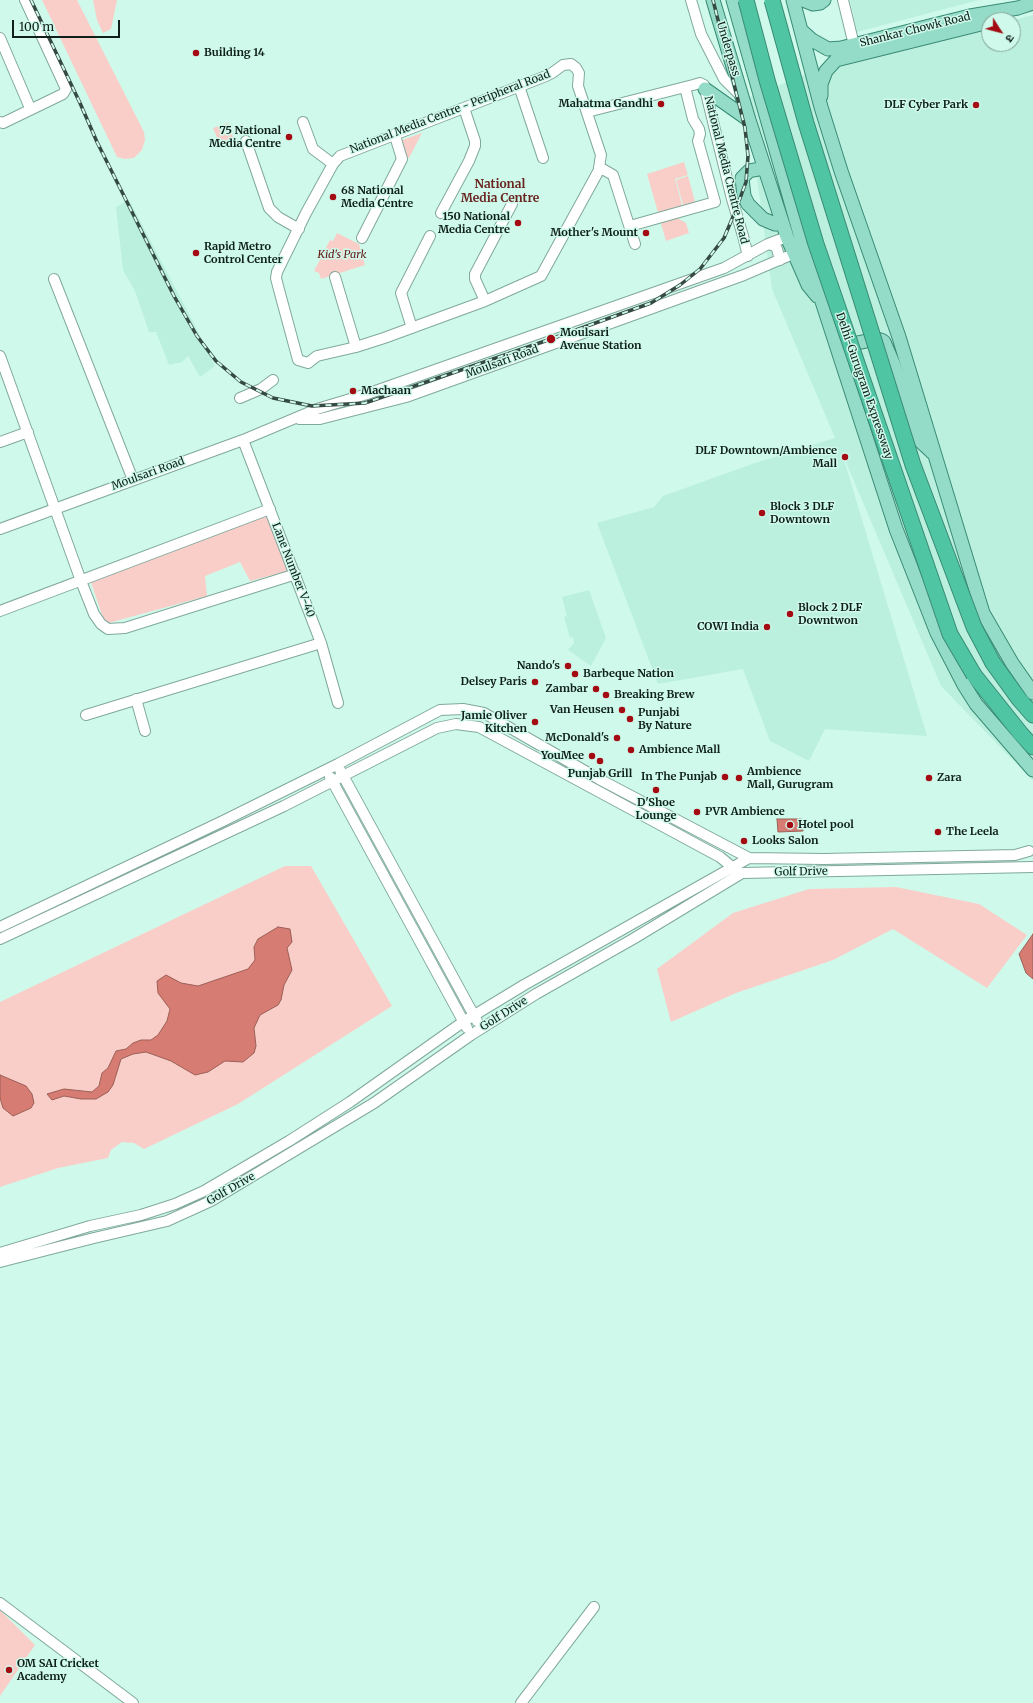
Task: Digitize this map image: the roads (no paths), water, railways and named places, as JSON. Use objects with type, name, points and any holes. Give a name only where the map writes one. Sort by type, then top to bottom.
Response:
[{"type":"highway","name":"Delhi-Gurugram Expressway","points":[[746,0],[767,80],[816,244],[950,634],[974,675],[1033,747]]},
{"type":"highway","name":"Delhi-Gurugram Expressway","points":[[772,0],[806,124],[913,465],[974,627],[993,663],[1019,699],[1033,715]]},
{"type":"main road","name":"Underpass","points":[[713,0],[764,168],[793,254],[808,285],[823,304]]},
{"type":"main road","points":[[733,0],[800,234],[896,529],[937,633],[964,685],[976,704],[1033,770]]},
{"type":"main road","points":[[793,0],[821,107],[841,171],[899,337],[983,613],[1012,663],[1033,693]]},
{"type":"main road","points":[[803,0],[813,4],[820,3],[824,0]]},
{"type":"main road","name":"Shankar Chowk Road","points":[[802,31],[812,40],[828,49],[854,45],[970,16],[1018,8],[1033,3]]},
{"type":"main road","points":[[1021,14],[1033,11]]},
{"type":"main road","name":"Shankar Chowk Road","points":[[821,107],[821,84],[826,71],[836,60],[981,24]]},
{"type":"main road","points":[[705,89],[749,120]]},
{"type":"main road","points":[[764,168],[750,171],[742,178],[744,196],[748,204],[762,219],[775,224],[783,224]]},
{"type":"main road","points":[[844,370],[847,354],[857,343],[876,339],[884,342],[893,363],[918,439],[935,456]]},
{"type":"street","points":[[0,122],[3,122],[30,108],[63,94],[66,89],[25,0]]},
{"type":"street","points":[[691,0],[701,34],[724,79],[743,98]]},
{"type":"street","points":[[843,0],[854,45]]},
{"type":"street","points":[[0,38],[30,108]]},
{"type":"street","name":"National Media Centre - Peripheral Road","points":[[563,64],[571,64],[579,73],[578,86],[601,154],[599,167],[541,276],[485,301],[412,328],[356,346],[317,356],[308,363],[301,362],[296,356],[276,278],[277,272],[333,164],[340,156],[351,151],[395,136],[464,108],[552,73],[563,64]]},
{"type":"street","name":"National Media Crentre Road","points":[[587,112],[700,83],[704,85],[748,256]]},
{"type":"street","points":[[519,86],[543,158]]},
{"type":"street","points":[[630,226],[714,202],[698,141],[700,134],[699,129],[693,119],[685,87]]},
{"type":"street","points":[[441,213],[469,161],[475,146],[475,141],[464,108]]},
{"type":"street","points":[[303,122],[314,148],[333,164]]},
{"type":"street","points":[[362,238],[402,159],[395,136]]},
{"type":"street","points":[[246,141],[269,208],[278,217],[299,229]]},
{"type":"street","points":[[599,167],[613,175],[635,244]]},
{"type":"street","points":[[485,301],[475,279],[475,274],[512,204]]},
{"type":"street","points":[[412,328],[401,293],[430,236]]},
{"type":"street","name":"Moulsari Road","points":[[0,528],[243,440],[297,419],[317,409],[367,394],[724,268],[768,244],[787,237]]},
{"type":"street","points":[[768,244],[775,246],[780,260]]},
{"type":"street","name":"Moulsari Road","points":[[297,419],[320,419],[406,397],[744,275],[793,254]]},
{"type":"street","points":[[335,277],[356,346]]},
{"type":"street","points":[[54,279],[133,480]]},
{"type":"street","points":[[1,361],[81,581],[94,614],[101,624],[108,629],[117,630],[125,628],[296,574]]},
{"type":"street","points":[[240,398],[260,389],[274,380]]},
{"type":"street","points":[[0,442],[28,432]]},
{"type":"street","name":"Lane Number V-40","points":[[243,440],[322,643],[338,703]]},
{"type":"street","points":[[0,612],[270,509]]},
{"type":"street","points":[[86,715],[322,643]]},
{"type":"street","points":[[136,699],[145,731]]},
{"type":"street","points":[[0,927],[223,821],[338,764],[440,710],[463,709],[480,711],[599,779],[749,858]]},
{"type":"street","points":[[0,938],[228,832],[332,782],[437,728],[456,724],[479,727],[720,857],[732,868],[742,874]]},
{"type":"street","points":[[338,764],[343,776],[481,1029]]},
{"type":"street","points":[[326,770],[471,1035]]},
{"type":"street","points":[[223,821],[228,832]]},
{"type":"street","points":[[1031,848],[1029,857],[1033,866]]},
{"type":"street","name":"Golf Drive","points":[[0,1253],[90,1226],[141,1215],[175,1204],[204,1191],[289,1141],[344,1106],[463,1022],[565,960],[749,858],[824,859],[1015,855],[1031,848]]},
{"type":"street","name":"Golf Drive","points":[[0,1262],[167,1221],[211,1201],[374,1103],[471,1035],[571,974],[742,874],[1033,866]]},
{"type":"street","points":[[51,904],[56,913]]},
{"type":"street","points":[[565,960],[571,974]]},
{"type":"street","points":[[90,1226],[94,1238]]},
{"type":"street","points":[[0,1603],[132,1702]]},
{"type":"street","points":[[521,1703],[594,1608]]},
{"type":"railway","points":[[31,0],[97,142],[174,296],[197,336],[216,361],[241,382],[273,398],[312,406],[365,403],[551,339],[651,303],[680,285],[700,269],[724,238],[746,182],[748,156],[745,128],[713,0]]},
{"type":"place","name":"Building 14","points":[[196,53]]},
{"type":"place","name":"Mahatma Gandhi","points":[[661,104]]},
{"type":"place","name":"DLF Cyber Park","points":[[976,105]]},
{"type":"place","name":"75 National Media Centre","points":[[289,137]]},
{"type":"place","name":"68 National Media Centre","points":[[333,197]]},
{"type":"place","name":"150 National Media Centre","points":[[518,223]]},
{"type":"place","name":"Mother's Mount","points":[[646,233]]},
{"type":"place","name":"Rapid Metro Control Center","points":[[196,253]]},
{"type":"place","name":"Moulsari Avenue Station","points":[[551,339]]},
{"type":"place","name":"Machaan","points":[[353,391]]},
{"type":"place","name":"DLF Downtown/Ambience Mall","points":[[845,457]]},
{"type":"place","name":"Block 3 DLF Downtown","points":[[762,513]]},
{"type":"place","name":"Block 2 DLF Downtwon","points":[[790,614]]},
{"type":"place","name":"COWI India","points":[[767,627]]},
{"type":"place","name":"Nando's","points":[[568,666]]},
{"type":"place","name":"Barbeque Nation","points":[[575,674]]},
{"type":"place","name":"Delsey Paris","points":[[535,682]]},
{"type":"place","name":"Zambar","points":[[596,689]]},
{"type":"place","name":"Breaking Brew","points":[[606,695]]},
{"type":"place","name":"Van Heusen","points":[[622,710]]},
{"type":"place","name":"Punjabi By Nature","points":[[630,719]]},
{"type":"place","name":"Jamie Oliver Kitchen","points":[[535,722]]},
{"type":"place","name":"McDonald's","points":[[617,738]]},
{"type":"place","name":"Ambience Mall","points":[[631,750]]},
{"type":"place","name":"YouMee","points":[[592,756]]},
{"type":"place","name":"Punjab Grill","points":[[600,761]]},
{"type":"place","name":"In The Punjab","points":[[725,777]]},
{"type":"place","name":"Ambience Mall, Gurugram","points":[[739,778]]},
{"type":"place","name":"Zara","points":[[929,778]]},
{"type":"place","name":"D'Shoe Lounge","points":[[656,790]]},
{"type":"place","name":"PVR Ambience","points":[[697,812]]},
{"type":"place","name":"Hotel pool","points":[[790,825]]},
{"type":"place","name":"The Leela","points":[[938,832]]},
{"type":"place","name":"Looks Salon","points":[[744,841]]},
{"type":"place","name":"OM SAI Cricket Academy","points":[[9,1670]]},
{"type":"district","name":"National Media Centre","points":[[500,192]]},
{"type":"park label","name":"Kid's Park","points":[[342,255]]}]
